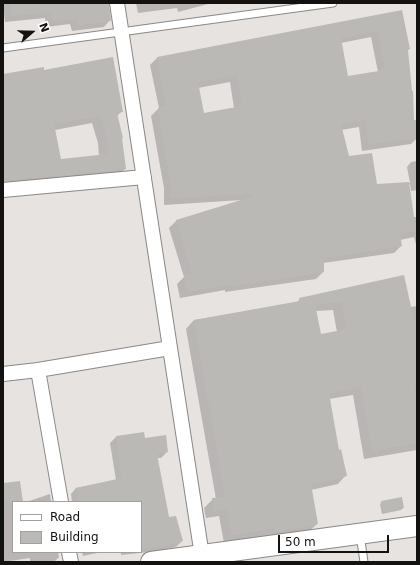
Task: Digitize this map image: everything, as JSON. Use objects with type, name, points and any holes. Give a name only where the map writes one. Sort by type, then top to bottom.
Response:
[{"type":"street","points":[[117,3],[202,556]]},
{"type":"street","points":[[3,190],[144,177]]},
{"type":"street","points":[[3,374],[38,370],[170,348]]},
{"type":"street","points":[[38,370],[61,501]]},
{"type":"street","points":[[162,561],[417,526]]},
{"type":"lane","points":[[3,48],[333,3]]},
{"type":"lane","points":[[360,534],[364,562]]},
{"type":"building","points":[[10,3],[109,3],[111,21],[78,25],[77,19],[52,21],[51,12],[11,16]]},
{"type":"building","points":[[402,10],[410,49],[408,50],[413,91],[414,120],[417,120],[417,138],[369,144],[366,120],[341,124],[349,156],[372,153],[377,184],[409,182],[416,231],[400,234],[402,246],[324,258],[324,272],[232,286],[231,284],[187,292],[184,276],[192,274],[176,220],[251,197],[250,194],[171,198],[170,180],[158,108],[166,106],[157,57]],"holes":[[[378,31],[385,70],[348,76],[341,38]],[[237,75],[242,106],[204,113],[198,82]]]},
{"type":"building","points":[[113,57],[123,112],[117,113],[123,138],[126,169],[3,181],[3,74],[44,67],[44,70]],"holes":[[[100,116],[106,134],[108,154],[61,159],[54,124]]]},
{"type":"building","points":[[404,275],[414,320],[417,320],[417,386],[414,387],[417,404],[417,443],[372,451],[361,387],[329,393],[339,450],[341,449],[347,476],[311,484],[318,524],[274,532],[274,528],[232,535],[227,509],[214,511],[212,498],[225,497],[194,320],[300,301],[299,298]],"holes":[[[341,302],[347,329],[321,334],[315,304]]]},
{"type":"building","points":[[144,432],[145,438],[166,435],[168,452],[157,454],[169,517],[176,516],[183,541],[164,546],[142,549],[142,501],[79,501],[76,488],[122,478],[116,436]]},
{"type":"building","points":[[20,481],[23,501],[3,502],[3,483]]},
{"type":"building","points":[[402,497],[404,508],[384,512],[381,501]]}]
